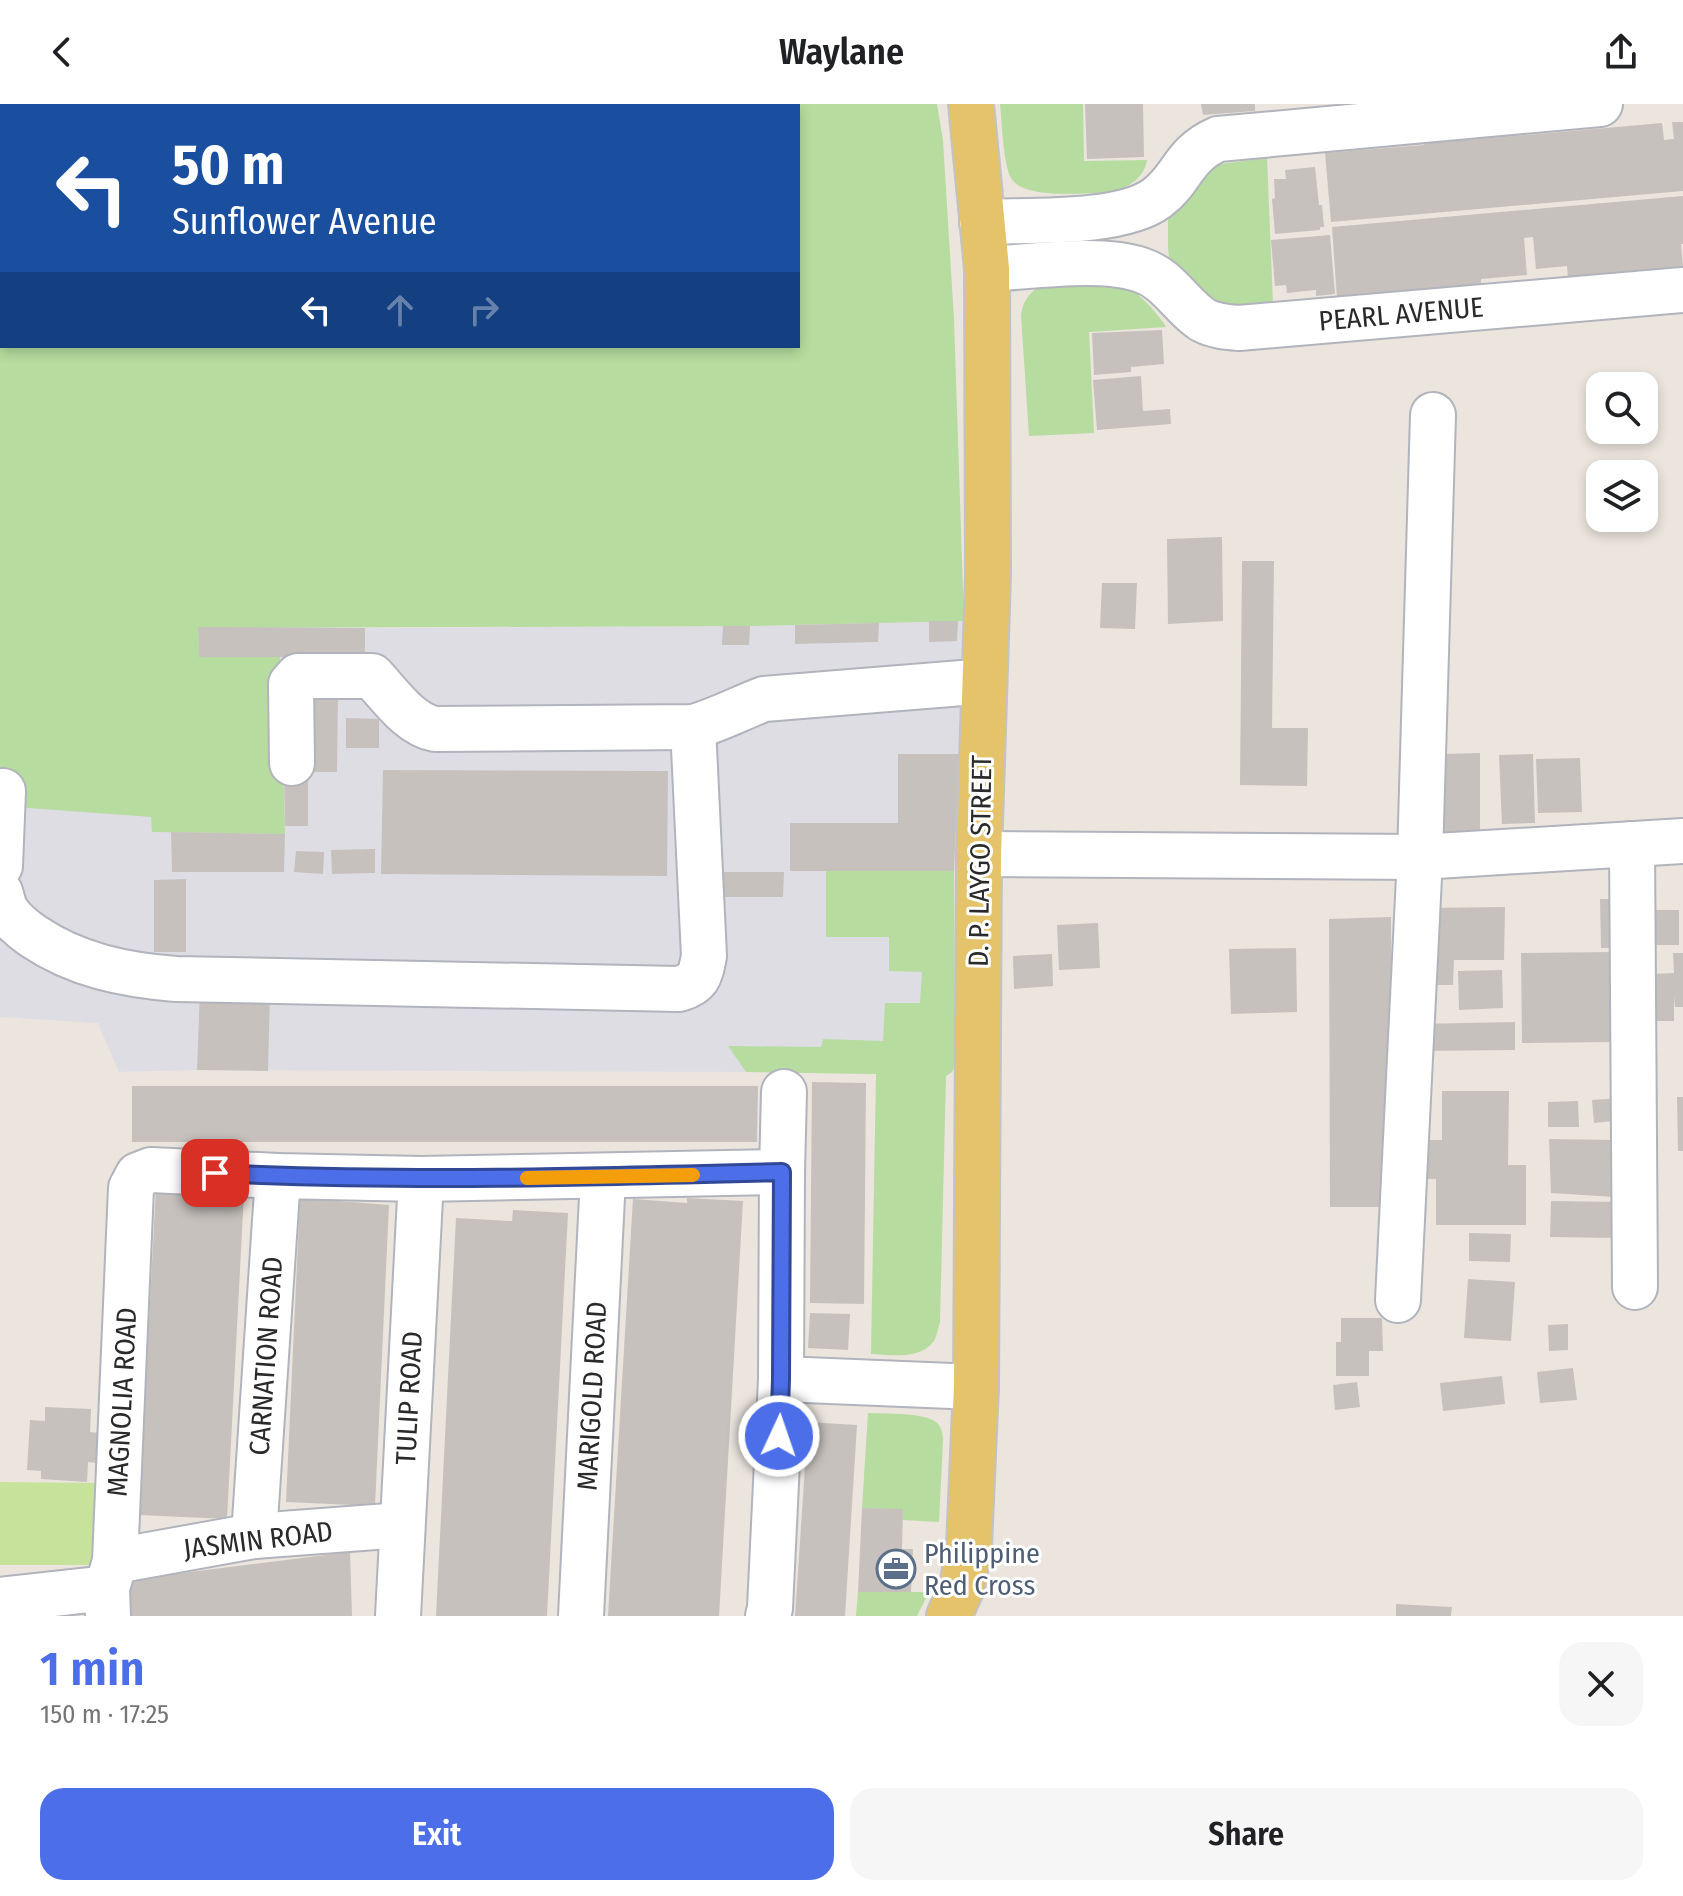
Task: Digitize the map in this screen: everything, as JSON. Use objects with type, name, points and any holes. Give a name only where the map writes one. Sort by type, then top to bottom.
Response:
[{"type":"main road","name":"D. P. LAYGO STREET","points":[[949,1616],[962,1587],[969,1546],[976,1387],[979,854],[988,575],[987,269],[971,104]]},
{"type":"street","points":[[982,222],[1097,218],[1138,209],[1160,196],[1199,149],[1218,139],[1600,104]]},
{"type":"street","points":[[987,269],[1098,263],[1139,269],[1138,209]]},
{"type":"street","name":"PEARL AVENUE","points":[[1139,269],[1163,281],[1205,321],[1217,326],[1239,328],[1683,290]]},
{"type":"street","points":[[1398,1300],[1420,857],[1433,415]]},
{"type":"street","points":[[292,763],[291,684],[298,676],[372,676],[415,721],[435,729],[693,727],[715,721],[764,699],[962,683],[983,685]]},
{"type":"street","points":[[0,892],[5,909],[16,922],[48,946],[82,962],[145,976],[679,989],[691,985],[701,974],[704,956],[693,727]]},
{"type":"street","points":[[0,866],[3,791]]},
{"type":"street","points":[[979,854],[1420,857],[1683,841]]},
{"type":"street","points":[[1632,844],[1635,1287]]},
{"type":"street","points":[[768,1616],[781,1379],[784,1092]]},
{"type":"street","name":"MAGNOLIA ROAD","points":[[110,1588],[131,1188],[138,1175],[151,1170],[278,1176]]},
{"type":"street","points":[[278,1176],[421,1179],[782,1172]]},
{"type":"street","name":"CARNATION ROAD","points":[[254,1536],[278,1176]]},
{"type":"street","name":"MARIGOLD ROAD","points":[[581,1616],[603,1177]]},
{"type":"street","name":"TULIP ROAD","points":[[398,1616],[421,1179]]},
{"type":"street","points":[[781,1379],[976,1387]]},
{"type":"street","name":"JASMIN ROAD","points":[[0,1600],[110,1588],[254,1536],[402,1525]]},
{"type":"shaded area","points":[[964,621],[954,871],[955,1066],[946,1075],[119,1072],[98,1023],[0,1017],[0,625],[365,628],[750,626]]},
{"type":"green space","points":[[800,104],[937,104],[943,141],[954,319],[964,621],[750,626],[198,628],[199,657],[280,657],[285,834],[152,832],[151,817],[15,807],[0,782],[0,348],[800,348]]},
{"type":"green space","points":[[1000,104],[1083,104],[1084,161],[1147,160],[1143,172],[1135,181],[1112,192],[1057,194],[1018,185],[1008,171]]},
{"type":"green space","points":[[1267,158],[1273,304],[1225,305],[1208,299],[1173,264],[1169,257],[1168,218],[1172,209],[1213,165]]},
{"type":"green space","points":[[1043,284],[1126,285],[1148,304],[1166,327],[1089,332],[1094,433],[1029,436],[1021,315],[1028,297]]},
{"type":"green space","points":[[826,871],[954,871],[955,1066],[946,1076],[940,1322],[934,1341],[913,1354],[871,1354],[876,1074],[746,1072],[728,1046],[821,1047],[823,1039],[883,1041],[885,1003],[920,1003],[922,972],[889,971],[889,937],[826,937]]},
{"type":"green space","points":[[868,1413],[915,1415],[932,1419],[939,1425],[943,1441],[939,1522],[903,1520],[903,1510],[862,1508]]},
{"type":"green space","points":[[0,1482],[96,1483],[96,1565],[0,1565]]},
{"type":"green space","points":[[858,1592],[929,1592],[917,1616],[856,1616]]},
{"type":"building","points":[[1085,104],[1143,104],[1144,157],[1087,159]]},
{"type":"building","points":[[1201,104],[1255,104],[1255,111],[1203,115]]},
{"type":"building","points":[[1672,122],[1683,122],[1683,191],[1331,222],[1325,153],[1424,145],[1423,141],[1469,137],[1470,140],[1662,123],[1664,140],[1674,139]]},
{"type":"building","points":[[1315,167],[1324,227],[1320,230],[1275,234],[1274,179],[1286,179],[1285,170]]},
{"type":"building","points":[[1683,196],[1683,268],[1568,278],[1567,266],[1536,269],[1533,237],[1524,238],[1527,275],[1481,279],[1481,285],[1337,298],[1332,227]]},
{"type":"building","points":[[1330,235],[1335,294],[1316,296],[1316,290],[1287,293],[1286,285],[1275,286],[1271,240]]},
{"type":"building","points":[[1162,330],[1164,364],[1131,367],[1131,372],[1094,375],[1092,333]]},
{"type":"building","points":[[1141,376],[1143,411],[1170,409],[1171,424],[1097,430],[1093,380]]},
{"type":"building","points":[[1222,537],[1223,621],[1168,624],[1167,539]]},
{"type":"building","points":[[1242,561],[1274,561],[1272,728],[1308,728],[1307,786],[1240,785]]},
{"type":"building","points":[[1102,583],[1137,583],[1135,629],[1100,628]]},
{"type":"building","points":[[929,621],[958,621],[957,641],[929,642]]},
{"type":"building","points":[[879,623],[878,642],[795,644],[795,625]]},
{"type":"building","points":[[723,626],[750,626],[749,645],[722,645]]},
{"type":"building","points":[[198,627],[365,628],[365,657],[199,657]]},
{"type":"building","points":[[301,695],[338,695],[337,772],[299,772]]},
{"type":"building","points":[[346,718],[379,719],[379,748],[346,748]]},
{"type":"building","points":[[1480,753],[1480,839],[1442,839],[1442,754]]},
{"type":"building","points":[[898,754],[959,754],[954,871],[790,871],[790,823],[898,823]]},
{"type":"building","points":[[1533,754],[1535,823],[1502,824],[1499,755]]},
{"type":"building","points":[[1580,758],[1582,812],[1538,813],[1536,759]]},
{"type":"building","points":[[383,770],[668,771],[667,876],[381,874]]},
{"type":"building","points":[[284,776],[308,776],[308,826],[285,826]]},
{"type":"building","points":[[171,832],[285,834],[284,872],[172,872]]},
{"type":"building","points":[[375,849],[375,873],[332,874],[331,850]]},
{"type":"building","points":[[296,851],[324,852],[323,874],[294,872]]},
{"type":"building","points":[[718,872],[784,872],[783,897],[717,897]]},
{"type":"building","points":[[186,879],[186,952],[154,952],[154,880]]},
{"type":"building","points":[[1600,899],[1620,899],[1621,948],[1601,948]]},
{"type":"building","points":[[1505,907],[1504,960],[1454,960],[1453,985],[1426,985],[1427,908]]},
{"type":"building","points":[[1655,910],[1679,910],[1679,945],[1656,945]]},
{"type":"building","points":[[1391,917],[1392,1207],[1330,1207],[1329,919]]},
{"type":"building","points":[[1098,923],[1100,968],[1059,970],[1057,925]]},
{"type":"building","points":[[1296,948],[1297,1012],[1231,1014],[1229,949]]},
{"type":"building","points":[[1613,952],[1614,1042],[1522,1043],[1521,953]]},
{"type":"building","points":[[1673,953],[1683,953],[1683,1007],[1675,1007],[1674,996],[1674,1021],[1653,1021],[1653,974],[1674,973]]},
{"type":"building","points":[[1052,954],[1053,986],[1014,989],[1013,956]]},
{"type":"building","points":[[1502,970],[1503,1008],[1459,1010],[1458,971]]},
{"type":"building","points":[[200,990],[270,992],[268,1071],[197,1070]]},
{"type":"building","points":[[1515,1022],[1515,1050],[1418,1051],[1417,1024]]},
{"type":"building","points":[[812,1082],[866,1083],[864,1304],[810,1303]]},
{"type":"building","points":[[132,1086],[758,1086],[757,1142],[132,1142]]},
{"type":"building","points":[[1442,1091],[1509,1091],[1508,1165],[1526,1165],[1526,1225],[1436,1225],[1436,1179],[1423,1179],[1423,1140],[1442,1140]]},
{"type":"building","points":[[1677,1097],[1683,1097],[1683,1151],[1678,1151]]},
{"type":"building","points":[[1621,1098],[1623,1120],[1594,1123],[1592,1100]]},
{"type":"building","points":[[1578,1101],[1579,1127],[1548,1127],[1548,1102]]},
{"type":"building","points":[[1549,1139],[1616,1140],[1615,1197],[1551,1193]]},
{"type":"building","points":[[156,1187],[244,1193],[227,1519],[139,1515]]},
{"type":"building","points":[[300,1198],[389,1205],[375,1506],[286,1502]]},
{"type":"building","points":[[687,1198],[743,1201],[719,1616],[608,1616],[633,1199],[687,1203]]},
{"type":"building","points":[[1551,1201],[1622,1202],[1621,1238],[1550,1237]]},
{"type":"building","points":[[513,1210],[568,1213],[547,1616],[436,1616],[456,1218],[512,1221]]},
{"type":"building","points":[[1469,1233],[1511,1234],[1510,1262],[1469,1261]]},
{"type":"building","points":[[1468,1279],[1515,1282],[1511,1341],[1464,1338]]},
{"type":"building","points":[[810,1313],[850,1314],[848,1350],[808,1348]]},
{"type":"building","points":[[1341,1318],[1382,1318],[1383,1351],[1369,1351],[1369,1376],[1336,1376],[1336,1342],[1341,1342]]},
{"type":"building","points":[[1568,1324],[1568,1350],[1549,1351],[1548,1325]]},
{"type":"building","points":[[1573,1368],[1577,1400],[1540,1403],[1537,1372]]},
{"type":"building","points":[[1502,1376],[1505,1404],[1443,1411],[1440,1383]]},
{"type":"building","points":[[1357,1382],[1360,1407],[1335,1410],[1333,1385]]},
{"type":"building","points":[[45,1407],[91,1409],[90,1432],[99,1433],[97,1463],[88,1462],[87,1482],[41,1479],[41,1471],[27,1470],[30,1420],[45,1421]]},
{"type":"building","points":[[808,1422],[857,1425],[845,1616],[795,1616]]},
{"type":"building","points":[[862,1508],[903,1509],[902,1549],[913,1549],[911,1592],[858,1592]]},
{"type":"building","points":[[350,1552],[352,1616],[128,1616],[126,1580]]},
{"type":"building","points":[[1396,1604],[1452,1607],[1451,1616],[1396,1616]]},
{"type":"slow traffic","points":[[527,1178],[693,1175]]},
{"type":"place","name":"Philippine Red Cross","points":[[896,1569]]},
{"type":"route","points":[[215,1173],[421,1179],[782,1172],[779,1436]]}]
